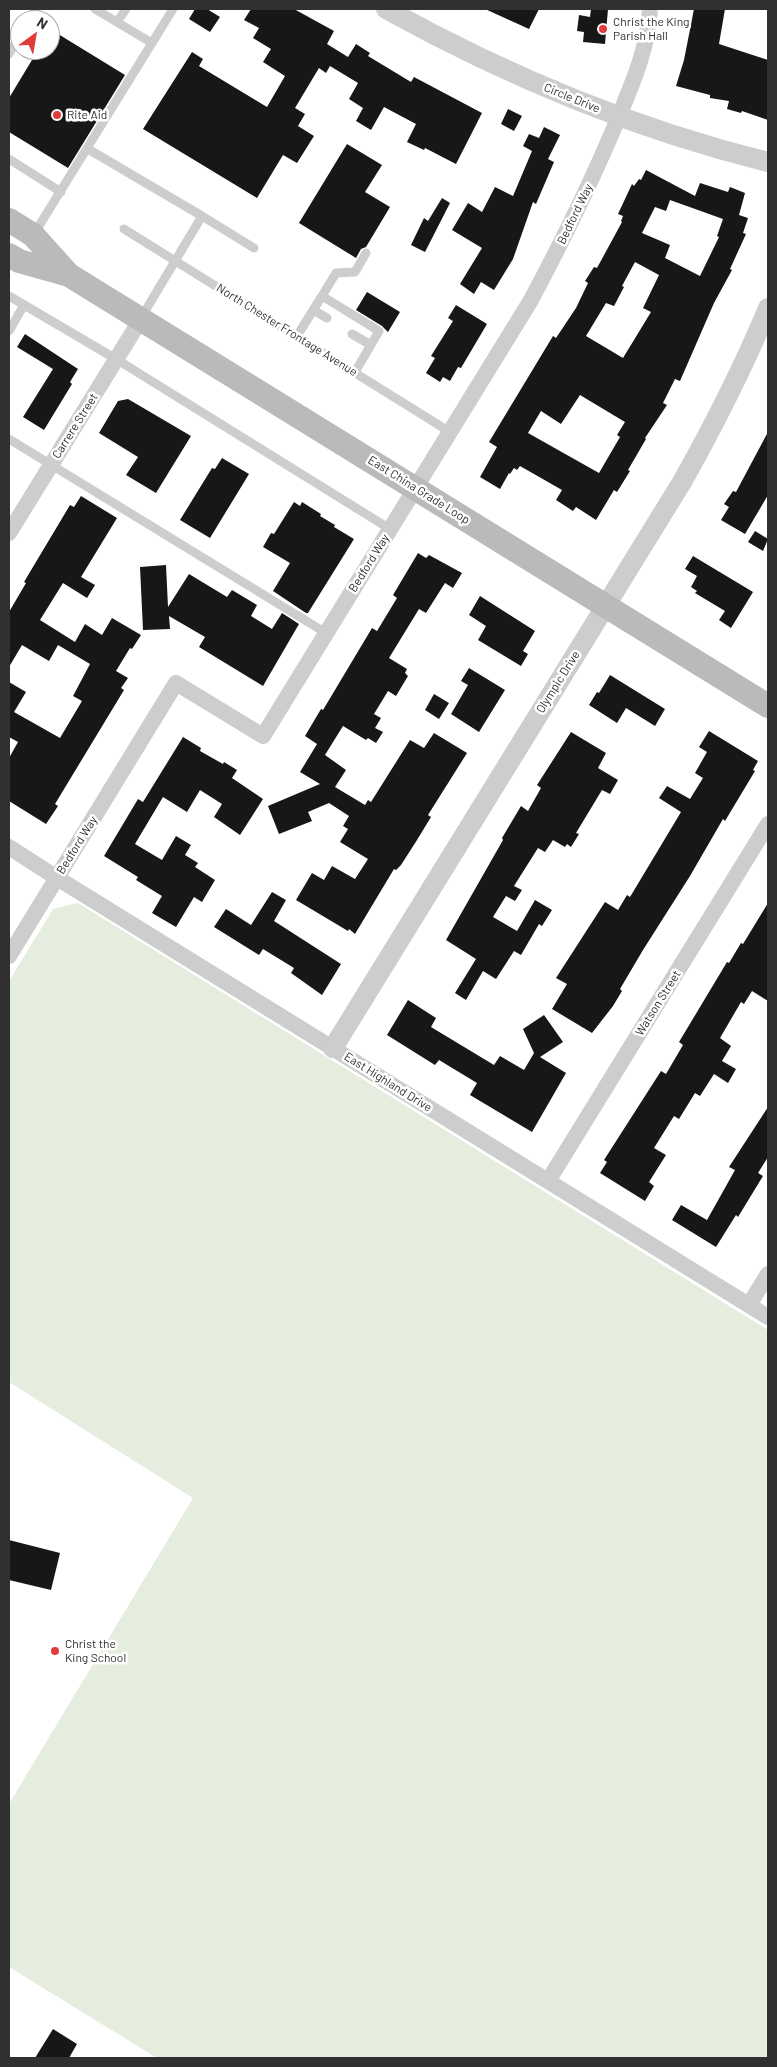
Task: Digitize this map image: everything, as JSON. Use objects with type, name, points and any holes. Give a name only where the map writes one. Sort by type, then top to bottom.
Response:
[{"type":"main road","name":"East China Grade Loop","points":[[9,220],[33,235],[69,275]]},
{"type":"main road","name":"East China Grade Loop","points":[[9,255],[19,261],[69,275],[768,706]]},
{"type":"street","name":"Circle Drive","points":[[386,9],[438,38],[508,72],[618,117],[692,141],[768,162]]},
{"type":"street","name":"Bedford Way","points":[[9,956],[176,683],[262,736],[531,300],[564,239],[618,117],[644,52],[650,9]]},
{"type":"street","name":"Olympic Drive","points":[[333,1048],[682,482],[716,422],[768,308]]},
{"type":"street","name":"Carrere Street","points":[[9,533],[141,319]]},
{"type":"street","name":"Watson Street","points":[[548,1181],[768,824]]},
{"type":"street","name":"East Highland Drive","points":[[9,846],[57,878],[768,1317]]},
{"type":"street","points":[[749,1305],[768,1274]]},
{"type":"lane","points":[[95,9],[152,43]]},
{"type":"lane","points":[[117,22],[126,9]]},
{"type":"lane","points":[[33,235],[173,9]]},
{"type":"lane","points":[[88,149],[254,248]]},
{"type":"lane","points":[[9,159],[61,192]]},
{"type":"lane","points":[[141,319],[202,216]]},
{"type":"lane","name":"North Chester Frontage Avenue","points":[[124,230],[450,432]]},
{"type":"lane","points":[[297,336],[336,272],[356,272],[366,253]]},
{"type":"lane","points":[[9,296],[116,359],[390,529]]},
{"type":"lane","points":[[322,296],[378,331],[355,372]]},
{"type":"lane","points":[[9,331],[24,305]]},
{"type":"lane","points":[[313,310],[327,318]]},
{"type":"lane","points":[[352,334],[371,346]]},
{"type":"lane","points":[[9,439],[326,633]]},
{"type":"shaded area","points":[[78,903],[768,1330],[768,2058],[157,2058],[9,1967],[9,1804],[193,1498],[9,1382],[9,981],[53,909]]},
{"type":"building","points":[[195,9],[207,9],[220,17],[210,32],[189,19]]},
{"type":"building","points":[[251,9],[294,9],[334,31],[327,44],[348,57],[356,44],[370,53],[368,56],[411,82],[414,77],[482,113],[456,164],[425,148],[424,150],[407,142],[416,124],[384,107],[371,130],[356,121],[363,108],[349,99],[358,83],[330,66],[326,73],[319,68],[295,108],[305,114],[298,126],[314,136],[297,163],[283,155],[257,198],[143,129],[192,52],[203,59],[199,66],[267,107],[285,76],[263,62],[271,49],[253,38],[259,28],[244,20]]},
{"type":"building","points":[[485,9],[539,9],[529,29]]},
{"type":"building","points":[[591,9],[608,9],[605,44],[583,42],[584,32],[577,31],[579,15],[590,17]]},
{"type":"building","points":[[694,9],[725,9],[719,44],[768,60],[768,120],[742,111],[741,113],[727,109],[729,101],[710,98],[710,95],[676,86],[684,60]]},
{"type":"building","name":"Rite Aid","points":[[60,35],[125,75],[68,168],[9,132],[9,98],[32,60],[60,60]]},
{"type":"building","points":[[508,109],[522,116],[514,131],[501,124]]},
{"type":"building","points":[[544,127],[560,135],[548,159],[554,162],[536,204],[533,202],[513,259],[494,290],[481,282],[474,294],[460,284],[482,248],[452,230],[468,203],[482,212],[495,187],[513,196],[532,151],[523,146],[529,134],[539,138]]},
{"type":"building","points":[[347,144],[382,165],[365,192],[390,207],[366,247],[361,249],[356,258],[299,223]]},
{"type":"building","points":[[646,170],[695,196],[700,183],[728,192],[730,187],[745,193],[739,215],[748,218],[743,233],[746,234],[730,269],[732,270],[714,303],[680,381],[675,379],[663,403],[667,405],[645,438],[628,470],[630,471],[617,492],[614,490],[596,520],[576,507],[573,511],[556,500],[562,490],[520,466],[517,470],[514,468],[509,473],[500,489],[480,477],[497,447],[489,442],[553,336],[556,338],[576,308],[588,283],[585,281],[594,267],[597,268],[622,222],[623,216],[618,214],[632,184],[634,186],[639,179],[641,180]],"holes":[[[670,200],[723,219],[717,236],[719,237],[700,276],[665,258],[670,245],[642,233],[655,207],[666,211]],[[635,262],[659,275],[643,308],[651,312],[623,358],[586,336],[606,303],[614,306],[624,287],[622,286]],[[580,395],[625,422],[617,435],[620,437],[599,473],[528,433],[541,411],[561,424]]]},
{"type":"building","points":[[442,198],[450,203],[425,252],[411,245],[424,218],[428,221]]},
{"type":"building","points":[[367,292],[400,312],[388,332],[382,326],[356,310]]},
{"type":"building","points":[[456,305],[487,324],[461,368],[458,367],[450,381],[443,377],[440,382],[426,373],[435,358],[431,356],[453,321],[448,318]]},
{"type":"building","points":[[25,334],[78,369],[70,382],[72,384],[44,430],[23,417],[53,369],[17,347]]},
{"type":"building","points":[[128,399],[191,436],[156,493],[126,475],[138,457],[99,433],[118,401]]},
{"type":"building","points":[[768,432],[768,495],[745,534],[721,520],[729,507],[724,504],[733,491],[736,492]]},
{"type":"building","points":[[222,458],[249,474],[210,538],[180,520],[212,468],[215,469]]},
{"type":"building","points":[[81,496],[117,518],[81,577],[95,585],[87,598],[63,583],[40,620],[75,642],[85,624],[102,635],[112,618],[141,635],[132,649],[130,648],[116,671],[128,678],[121,688],[124,690],[55,804],[58,806],[46,824],[9,801],[9,758],[18,742],[9,737],[9,682],[26,692],[14,712],[60,738],[82,701],[73,696],[90,664],[58,645],[49,661],[22,645],[9,667],[9,612],[26,583],[24,582],[70,505],[74,507]]},
{"type":"building","points":[[294,502],[300,506],[302,502],[321,514],[320,516],[335,525],[334,527],[354,539],[308,613],[273,591],[290,563],[263,547],[271,533],[274,534]]},
{"type":"building","points":[[755,531],[768,539],[763,551],[748,542]]},
{"type":"building","points":[[418,553],[426,558],[429,555],[462,573],[453,588],[445,583],[426,613],[419,609],[389,658],[407,669],[405,673],[408,676],[396,696],[388,691],[374,714],[381,718],[375,728],[383,732],[376,743],[368,738],[366,740],[343,726],[325,755],[346,770],[335,787],[365,805],[368,800],[371,802],[410,740],[424,748],[434,733],[467,753],[428,815],[431,817],[417,840],[401,865],[396,870],[394,869],[355,934],[296,900],[312,873],[324,880],[332,866],[355,879],[368,859],[340,842],[348,829],[343,826],[349,816],[329,803],[308,812],[312,821],[279,834],[268,806],[320,784],[300,772],[317,744],[305,736],[321,709],[323,710],[372,628],[377,631],[397,598],[393,595]]},
{"type":"building","points":[[693,556],[753,592],[731,628],[719,620],[725,611],[695,593],[697,591],[691,587],[697,576],[685,569]]},
{"type":"building","points":[[166,565],[168,607],[189,574],[227,597],[232,590],[257,605],[251,616],[272,629],[282,613],[299,624],[263,686],[199,647],[205,637],[169,616],[170,629],[143,630],[140,567]]},
{"type":"building","points":[[480,596],[535,631],[523,651],[528,654],[521,666],[478,640],[486,626],[469,615]]},
{"type":"building","points":[[469,668],[505,690],[479,732],[451,714],[468,685],[461,681]]},
{"type":"building","points":[[610,675],[665,709],[655,726],[626,708],[617,723],[589,705]]},
{"type":"building","points":[[434,694],[449,703],[439,719],[425,710]]},
{"type":"building","points":[[709,731],[758,761],[753,770],[755,771],[725,821],[723,819],[690,876],[643,950],[620,989],[622,991],[613,1006],[592,1033],[552,1009],[567,984],[556,978],[605,902],[618,910],[627,895],[630,897],[681,812],[659,798],[667,786],[690,799],[703,778],[695,773],[707,752],[699,747]]},
{"type":"building","points":[[571,732],[606,753],[598,768],[618,780],[610,794],[602,790],[576,833],[579,834],[571,847],[567,844],[565,847],[553,840],[545,852],[538,848],[514,886],[522,890],[515,901],[506,896],[493,917],[517,931],[535,900],[552,910],[542,926],[539,924],[521,955],[514,951],[496,979],[483,971],[466,1000],[455,993],[476,959],[446,940],[521,806],[528,811],[541,788],[537,785]]},
{"type":"building","points":[[183,737],[201,748],[200,751],[237,770],[232,778],[263,799],[240,835],[214,817],[222,804],[200,790],[187,812],[163,797],[135,844],[162,860],[176,836],[191,845],[185,855],[198,863],[195,867],[215,880],[202,902],[194,897],[176,927],[152,913],[162,896],[136,880],[138,877],[104,856],[138,799],[143,802]]},
{"type":"building","points":[[272,892],[286,900],[274,921],[341,964],[322,995],[291,973],[294,968],[263,949],[259,955],[214,927],[226,909],[251,925]]},
{"type":"building","points":[[768,903],[768,1001],[752,991],[744,1004],[741,1002],[720,1038],[731,1046],[722,1061],[736,1069],[728,1083],[714,1074],[700,1096],[695,1093],[679,1119],[674,1116],[654,1148],[666,1155],[649,1182],[654,1186],[645,1201],[600,1173],[607,1162],[604,1160],[661,1071],[666,1074],[683,1045],[679,1042],[727,962],[729,963],[741,943],[743,944]]},
{"type":"building","points":[[408,1000],[436,1018],[431,1027],[494,1065],[500,1056],[524,1070],[534,1053],[523,1029],[544,1015],[563,1042],[540,1057],[566,1073],[532,1132],[470,1095],[477,1083],[439,1060],[435,1065],[387,1035]]},
{"type":"building","points":[[768,1107],[768,1157],[758,1173],[763,1176],[738,1217],[736,1215],[716,1247],[672,1220],[681,1205],[707,1220],[735,1170],[729,1167]]},
{"type":"building","points":[[9,1540],[60,1553],[51,1590],[9,1580]]},
{"type":"building","points":[[53,2029],[77,2044],[69,2058],[35,2058]]},
{"type":"place","name":"Christ the King Parish Hall","points":[[603,29]]},
{"type":"place","name":"Rite Aid","points":[[57,115]]},
{"type":"place","name":"Christ the King School","points":[[55,1651]]}]
